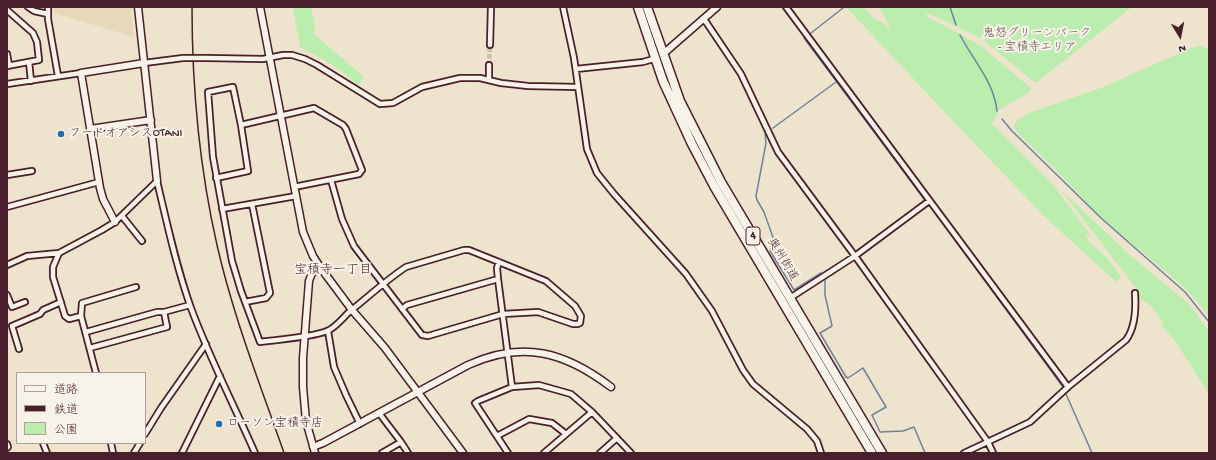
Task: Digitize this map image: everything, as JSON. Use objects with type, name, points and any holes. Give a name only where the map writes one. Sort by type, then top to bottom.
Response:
[{"type":"highway","name":"奥州街道","points":[[638,7],[655,59],[673,104],[714,186],[872,453]]},
{"type":"highway","name":"奥州街道","points":[[647,7],[680,101],[721,182],[882,453]]},
{"type":"street","points":[[28,7],[34,11],[48,14]]},
{"type":"street","points":[[48,7],[58,76]]},
{"type":"street","points":[[138,7],[157,181],[171,243],[190,305],[220,376],[256,453]]},
{"type":"street","points":[[260,7],[303,232],[313,256],[352,310],[385,348],[463,453]]},
{"type":"street","points":[[490,45],[491,7]]},
{"type":"street","points":[[563,7],[576,69],[587,149],[597,174],[686,274],[712,311],[743,370],[753,384],[807,429],[817,441],[821,453]]},
{"type":"street","points":[[576,69],[636,63],[655,59],[663,54],[718,7]]},
{"type":"street","points":[[786,7],[1068,387]]},
{"type":"street","points":[[7,10],[33,33],[37,42],[40,60],[8,65],[7,54]]},
{"type":"street","points":[[704,19],[741,74],[778,152],[855,256],[988,442],[993,453]]},
{"type":"street","points":[[7,84],[184,58],[270,58],[283,55],[292,55],[317,65],[380,104],[393,103],[415,90],[444,81],[460,78],[480,78],[501,83],[528,86],[578,87]]},
{"type":"street","points":[[29,62],[31,81]]},
{"type":"street","points":[[489,65],[489,80]]},
{"type":"street","points":[[81,73],[103,199],[115,222]]},
{"type":"street","points":[[216,178],[248,171],[233,87],[208,92],[213,157],[216,178],[232,261],[260,342],[305,336],[328,330],[352,310],[383,285],[406,267],[464,250],[469,250],[540,279],[551,285],[575,306],[582,320],[578,324],[573,324],[538,312],[503,314],[424,337],[383,285],[354,246],[342,219],[331,180]]},
{"type":"street","points":[[240,125],[314,108],[343,125],[346,129],[362,170],[359,174],[294,187]]},
{"type":"street","points":[[90,129],[151,120]]},
{"type":"street","points":[[7,175],[32,171]]},
{"type":"street","points":[[7,265],[27,256],[59,253],[115,222],[157,181]]},
{"type":"street","points":[[7,207],[100,182]]},
{"type":"street","points":[[222,209],[296,196]]},
{"type":"street","points":[[790,298],[855,256],[929,201]]},
{"type":"street","points":[[245,302],[266,298],[270,293],[252,204]]},
{"type":"street","points":[[122,216],[142,241]]},
{"type":"street","points":[[59,253],[53,267],[53,277],[65,316],[69,319],[81,316]]},
{"type":"street","points":[[498,262],[498,279],[512,387]]},
{"type":"street","points":[[320,267],[312,274],[309,281],[303,373],[303,394],[306,421],[314,450],[323,443],[417,392],[480,360],[508,353],[527,352],[557,356],[587,369],[611,387]]},
{"type":"street","points":[[402,309],[407,306],[498,279]]},
{"type":"street","points":[[95,372],[81,316],[82,303],[136,287]]},
{"type":"street","points":[[964,453],[1030,422],[1068,387],[1126,340],[1131,333],[1133,324],[1135,293]]},
{"type":"street","points":[[7,295],[12,307],[25,302]]},
{"type":"street","points":[[19,349],[12,326],[40,314],[43,310],[61,302]]},
{"type":"street","points":[[86,332],[157,312],[164,312],[190,305]]},
{"type":"street","points":[[90,348],[167,327],[164,312]]},
{"type":"street","points":[[328,330],[334,367],[360,424]]},
{"type":"street","points":[[146,432],[161,408],[206,344]]},
{"type":"street","points":[[182,453],[220,376]]},
{"type":"street","points":[[508,453],[476,403],[512,387],[539,385],[571,394],[592,412],[630,453]]},
{"type":"street","points":[[544,453],[592,412]]},
{"type":"street","points":[[379,413],[408,453]]},
{"type":"street","points":[[497,436],[529,419],[552,423],[566,434]]},
{"type":"street","points":[[600,453],[617,438]]},
{"type":"street","points":[[382,453],[401,442]]},
{"type":"street","points":[[7,444],[7,448]]},
{"type":"street","points":[[134,453],[139,444]]},
{"type":"shaded area","points":[[51,7],[131,7],[134,37],[51,12]]},
{"type":"green space","points":[[293,7],[311,7],[315,25],[314,34],[364,77],[359,85],[331,64],[300,47]]},
{"type":"green space","name":"鬼怒グリーンパーク - 宝積寺エリア","points":[[846,7],[864,7],[874,18],[885,24],[891,31],[883,13],[878,7],[1132,7],[1037,82],[1034,82],[982,39],[928,13],[926,16],[981,46],[1031,88],[1028,93],[999,110],[992,124],[1054,186],[1091,236],[1086,234],[1089,242],[1107,258],[1121,277],[1116,282],[1045,217]]},
{"type":"green space","points":[[1199,46],[1209,49],[1209,316],[1186,289],[1101,218],[1057,171],[1017,132],[1014,127],[1015,122],[1029,113],[1103,87],[1191,48]]},
{"type":"green space","points":[[1061,190],[1132,257],[1187,302],[1195,312],[1209,332],[1209,394],[1175,341],[1161,324],[1163,322],[1151,306],[1138,296],[1136,288]]},
{"type":"waterway","points":[[811,33],[843,7]]},
{"type":"waterway","points":[[950,7],[956,25]]},
{"type":"waterway","points":[[960,35],[992,90],[997,111]]},
{"type":"waterway","points":[[804,38],[924,199]]},
{"type":"waterway","points":[[773,128],[836,82]]},
{"type":"waterway","points":[[1002,119],[1012,131],[1101,218],[1185,292],[1209,322]]},
{"type":"waterway","points":[[765,134],[766,143],[756,196],[764,212],[775,243],[770,251],[794,290],[821,273]]},
{"type":"waterway","points":[[930,206],[1063,387]]},
{"type":"waterway","points":[[825,280],[825,295],[832,326],[820,333],[846,377],[848,378],[863,368],[886,407],[872,415],[880,432],[903,431],[914,427],[925,453]]},
{"type":"waterway","points":[[1066,394],[1092,453]]},
{"type":"tunnel","points":[[489,65],[490,45]]},
{"type":"railway","points":[[192,7],[193,67],[201,156],[217,245],[231,298],[284,453]]},
{"type":"place","name":"フードオアシスOTANI","points":[[61,134]]},
{"type":"place","name":"ローソン宝積寺店","points":[[219,424]]},
{"type":"district","name":"宝積寺一丁目","points":[[333,271]]}]
